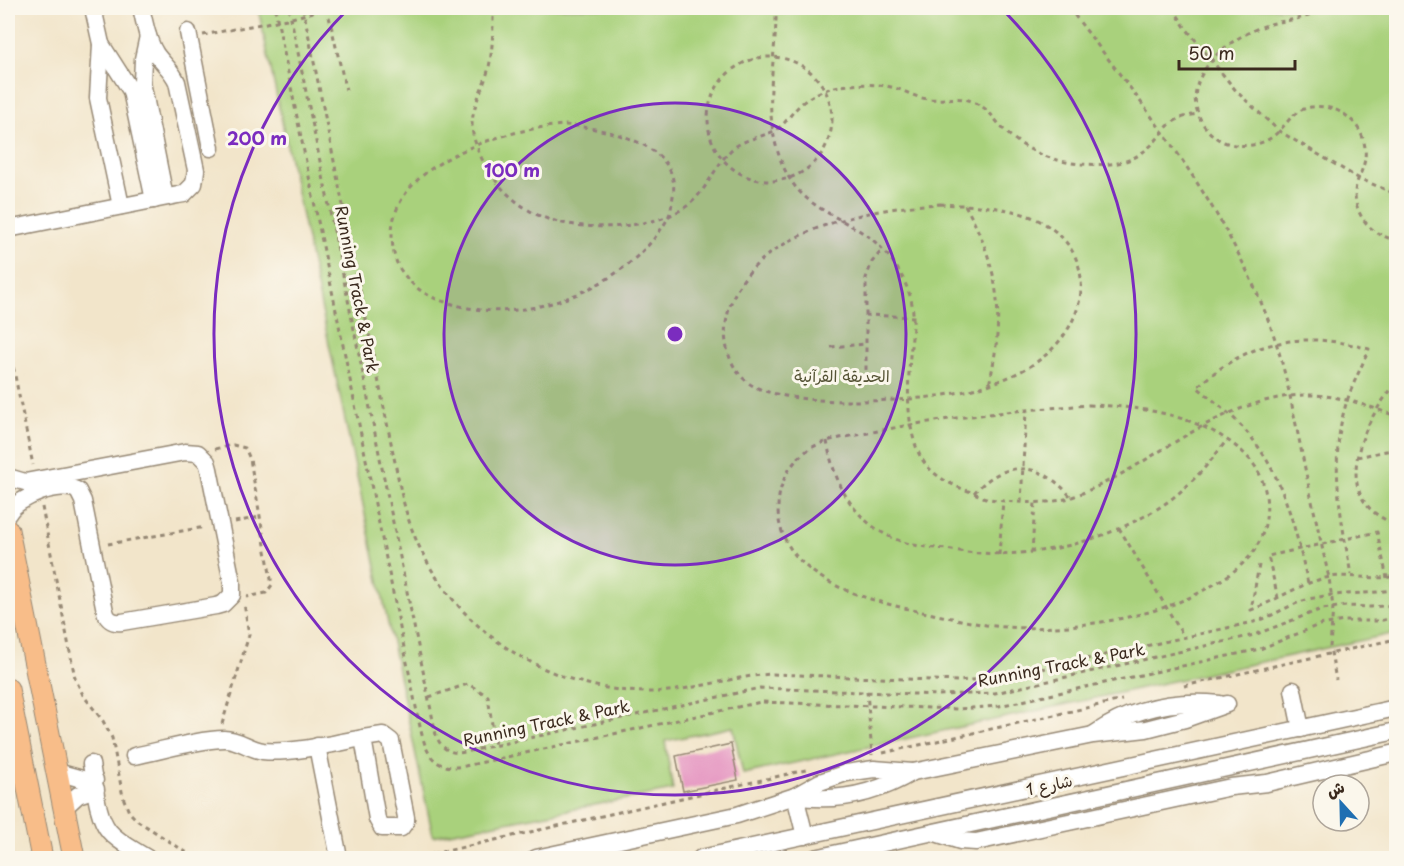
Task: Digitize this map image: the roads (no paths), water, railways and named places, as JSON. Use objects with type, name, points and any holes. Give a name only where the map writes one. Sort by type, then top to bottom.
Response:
[{"type":"main road","points":[[8,530],[11,558],[74,858]]},
{"type":"main road","points":[[8,689],[42,858]]},
{"type":"street","points":[[93,8],[101,44],[98,98],[121,206]]},
{"type":"street","points":[[8,229],[184,194],[194,184],[196,177],[177,81],[171,70],[155,53],[141,8]]},
{"type":"street","points":[[189,35],[211,148]]},
{"type":"street","points":[[148,36],[143,59],[142,82],[160,199]]},
{"type":"street","points":[[101,44],[131,91],[160,199]]},
{"type":"street","points":[[177,81],[197,77]]},
{"type":"street","points":[[8,477],[37,486],[69,487],[78,491],[81,496],[105,611],[112,622],[216,606],[228,600],[233,589],[207,462],[198,453],[185,452],[37,486],[8,514]]},
{"type":"street","points":[[1293,690],[1301,729]]},
{"type":"street","points":[[795,796],[823,799],[850,797],[877,790],[913,772],[1093,735],[1146,729],[1185,719],[1227,704],[1181,702],[1150,708],[1124,716],[1093,735]]},
{"type":"street","name":"شارع 1","points":[[701,858],[1396,708]]},
{"type":"street","name":"شارع 1","points":[[822,858],[871,852],[934,832],[1396,731]]},
{"type":"street","points":[[134,756],[217,740],[234,740],[262,751],[317,746],[363,738],[383,735],[391,741],[406,817],[406,821],[400,828],[386,829],[378,823],[363,738]]},
{"type":"street","points":[[317,746],[339,858]]},
{"type":"street","points":[[934,832],[960,841],[976,842],[1231,787],[1267,783],[1396,753]]},
{"type":"street","points":[[536,858],[764,807],[873,762],[913,772]]},
{"type":"street","points":[[1236,766],[1260,776],[1286,777]]},
{"type":"street","points":[[57,772],[82,779],[94,778]]},
{"type":"street","points":[[64,808],[94,778]]},
{"type":"street","points":[[94,778],[103,821],[108,830],[116,838],[147,858]]},
{"type":"street","points":[[795,796],[805,836]]},
{"type":"park label","name":"الحديقة القرآنية","points":[[842,375]]}]
